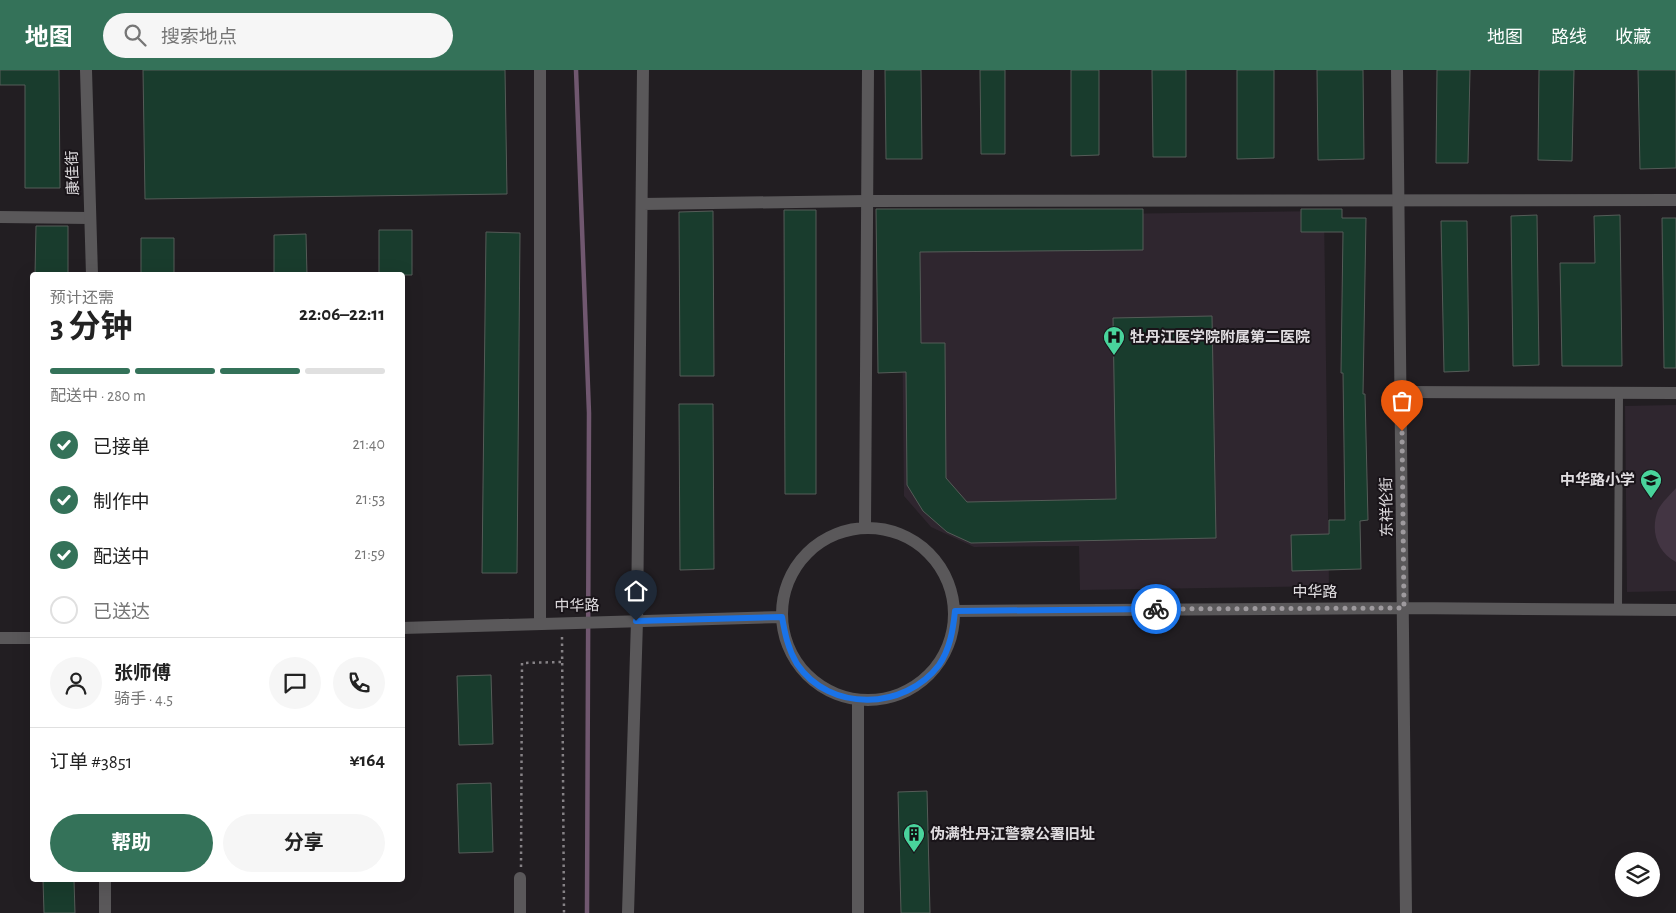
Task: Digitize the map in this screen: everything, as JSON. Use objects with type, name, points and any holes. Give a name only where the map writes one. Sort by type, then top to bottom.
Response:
[{"type":"street","name":"康佳街","points":[[86,70],[92,272]]},
{"type":"street","points":[[540,70],[540,623]]},
{"type":"street","points":[[628,913],[636,621],[643,70]]},
{"type":"street","points":[[865,527],[868,70]]},
{"type":"street","name":"东祥伦街","points":[[1397,70],[1406,913]]},
{"type":"street","points":[[642,204],[867,201],[1676,200]]},
{"type":"street","points":[[0,217],[90,218]]},
{"type":"street","points":[[1401,392],[1676,394]]},
{"type":"street","points":[[865,527],[892,530],[917,542],[937,560],[950,584],[955,611],[952,639],[939,664],[919,684],[894,697],[866,701],[838,696],[816,683],[798,665],[786,642],[782,617],[785,590],[796,566],[815,546],[839,532],[865,527]]},
{"type":"street","name":"中华路","points":[[955,611],[1404,608],[1676,610]]},
{"type":"street","name":"中华路","points":[[405,628],[782,617]]},
{"type":"street","points":[[0,638],[30,638]]},
{"type":"street","points":[[858,700],[858,913]]},
{"type":"street","points":[[520,878],[520,913]]},
{"type":"street","points":[[105,882],[105,913]]},
{"type":"lane","points":[[1618,610],[1619,393]]},
{"type":"path","points":[[562,623],[564,913]]},
{"type":"path","points":[[520,878],[522,663],[563,662]]},
{"type":"shaded area","name":"牡丹江医学院附属第二医院","points":[[1324,211],[1329,586],[1080,590],[1079,546],[974,547],[931,527],[904,496],[901,217]]},
{"type":"shaded area","name":"中华路小学","points":[[1676,405],[1676,591],[1627,592],[1625,406]]},
{"type":"shaded area","points":[[1676,488],[1676,562],[1669,558],[1660,547],[1655,533],[1655,526],[1658,510]]},
{"type":"building","points":[[0,70],[59,70],[60,188],[25,188],[25,85],[0,85]]},
{"type":"building","points":[[143,70],[505,70],[507,194],[145,199]]},
{"type":"building","points":[[885,70],[921,70],[922,159],[886,159]]},
{"type":"building","points":[[980,70],[1005,70],[1005,154],[981,154]]},
{"type":"building","points":[[1071,70],[1099,70],[1099,155],[1071,156]]},
{"type":"building","points":[[1152,70],[1186,70],[1186,157],[1153,157]]},
{"type":"building","points":[[1237,70],[1274,70],[1274,158],[1237,159]]},
{"type":"building","points":[[1317,70],[1363,70],[1364,159],[1318,160]]},
{"type":"building","points":[[1437,70],[1470,70],[1468,163],[1436,163]]},
{"type":"building","points":[[1539,70],[1574,70],[1572,161],[1538,160]]},
{"type":"building","points":[[1638,70],[1676,70],[1676,168],[1640,169]]},
{"type":"building","points":[[876,209],[1143,209],[1143,250],[920,252],[921,343],[945,343],[946,478],[967,502],[1116,499],[1113,318],[1212,316],[1216,538],[971,543],[947,532],[923,511],[907,485],[906,372],[878,373]]},
{"type":"building","points":[[1301,209],[1342,209],[1342,218],[1366,218],[1363,394],[1365,394],[1368,520],[1360,521],[1361,569],[1292,571],[1291,535],[1329,534],[1329,520],[1345,520],[1343,373],[1341,373],[1343,232],[1301,232]]},
{"type":"building","points":[[784,210],[816,210],[816,494],[785,494]]},
{"type":"building","points":[[713,211],[714,376],[680,376],[679,212]]},
{"type":"building","points":[[1537,215],[1539,365],[1513,366],[1511,216]]},
{"type":"building","points":[[1620,215],[1622,366],[1562,366],[1560,263],[1595,263],[1594,216]]},
{"type":"building","points":[[1662,218],[1676,218],[1676,368],[1664,368]]},
{"type":"building","points":[[1441,221],[1467,221],[1469,371],[1444,372]]},
{"type":"building","points":[[36,226],[68,226],[68,272],[35,272]]},
{"type":"building","points":[[379,230],[412,230],[412,275],[405,275],[405,272],[379,272]]},
{"type":"building","points":[[486,232],[520,233],[517,573],[482,573]]},
{"type":"building","points":[[306,234],[307,272],[274,272],[274,235]]},
{"type":"building","points":[[141,238],[174,238],[174,272],[141,272]]},
{"type":"building","points":[[679,404],[713,404],[714,569],[680,570]]},
{"type":"building","points":[[491,675],[493,744],[459,745],[457,676]]},
{"type":"building","points":[[491,783],[493,852],[459,853],[457,784]]},
{"type":"building","name":"伪满牡丹江警察公署旧址","points":[[927,791],[930,913],[901,913],[898,792]]},
{"type":"building","points":[[43,882],[74,882],[75,913],[44,913]]},
{"type":"waterway","points":[[576,70],[589,413],[587,913]]},
{"type":"way so far","points":[[1156,609],[1404,608],[1402,431]]},
{"type":"place","name":"牡丹江医学院附属第二医院","points":[[1114,356]]},
{"type":"place","name":"中华路小学","points":[[1651,499]]},
{"type":"place","name":"伪满牡丹江警察公署旧址","points":[[914,853]]},
{"type":"route","points":[[636,621],[782,617],[786,642],[798,665],[816,683],[838,696],[866,701],[894,697],[919,684],[939,664],[952,639],[955,611],[1156,609]]}]
